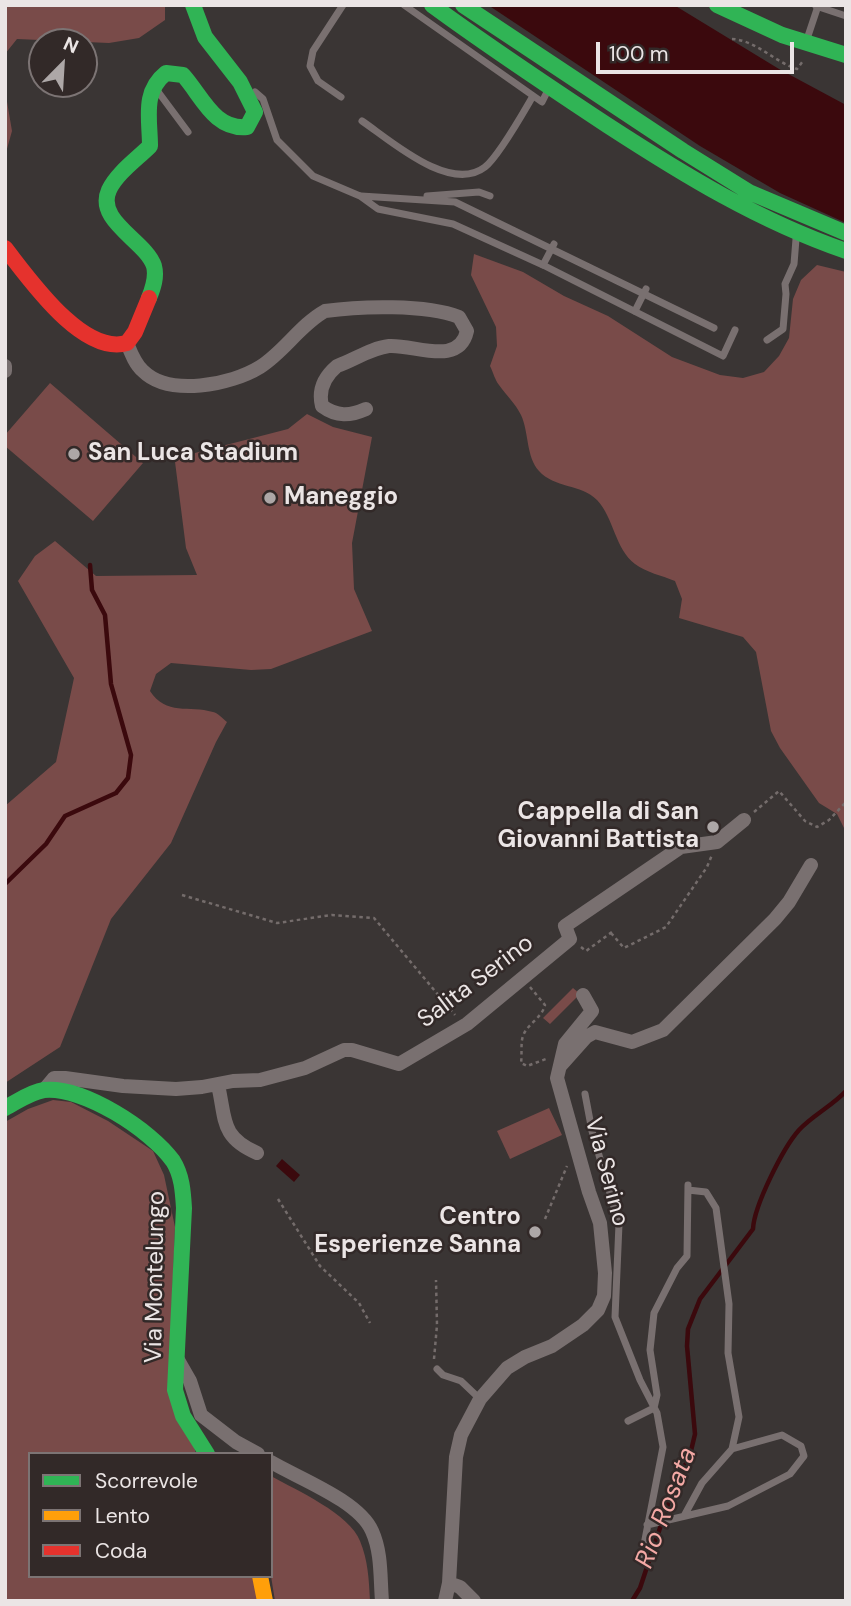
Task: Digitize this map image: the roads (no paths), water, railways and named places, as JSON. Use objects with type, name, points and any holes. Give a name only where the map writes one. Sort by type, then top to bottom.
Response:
[{"type":"street","points":[[5,248],[73,327],[108,343],[127,343],[151,295],[155,268],[111,216],[106,203],[109,190],[119,176],[150,146],[148,102],[153,86],[166,73],[183,75],[221,122],[235,129],[247,127],[255,112],[238,80],[205,36],[193,5]]},
{"type":"street","points":[[432,5],[675,169],[743,208],[808,239],[846,251]]},
{"type":"street","points":[[463,5],[738,185],[846,233]]},
{"type":"street","points":[[717,5],[807,44],[846,55]]},
{"type":"street","points":[[127,343],[137,364],[153,379],[175,385],[205,385],[227,380],[259,367],[325,311],[411,308],[439,311],[458,317],[467,331],[465,341],[459,347],[439,351],[388,346],[337,366],[330,372],[321,388],[322,406],[335,414],[344,415],[366,409]]},
{"type":"street","points":[[5,366],[5,371]]},
{"type":"street","name":"Salita Serino","points":[[44,1090],[54,1078],[176,1089],[260,1080],[305,1068],[344,1050],[399,1064],[464,1026],[523,979],[570,939],[565,926],[681,847],[717,842],[744,820]]},
{"type":"street","points":[[561,1061],[595,1032],[600,1036],[632,1042],[663,1030],[775,919],[789,902],[811,865]]},
{"type":"street","points":[[561,1061],[565,1044],[592,1011],[583,995]]},
{"type":"street","name":"Via Serino","points":[[445,1601],[449,1583],[456,1457],[461,1435],[480,1399],[507,1368],[552,1346],[583,1325],[598,1310],[604,1296],[605,1273],[600,1223],[557,1078],[561,1061]]},
{"type":"street","points":[[218,1085],[224,1126],[239,1144],[257,1153]]},
{"type":"street","points":[[5,1108],[44,1090]]},
{"type":"street","name":"Via Montelungo","points":[[44,1090],[75,1095],[125,1120],[159,1144],[182,1183],[184,1208],[175,1390],[183,1416],[206,1452]]},
{"type":"street","points":[[177,1359],[190,1381],[201,1415],[236,1442],[254,1452]]},
{"type":"street","points":[[273,1463],[347,1504],[365,1518],[373,1533],[380,1564],[382,1601]]},
{"type":"street","points":[[260,1578],[265,1601]]},
{"type":"street","points":[[449,1583],[460,1587],[474,1601]]},
{"type":"lane","points":[[341,97],[318,81],[310,66],[313,51],[343,5]]},
{"type":"lane","points":[[404,5],[541,102],[550,86]]},
{"type":"lane","points":[[807,44],[817,6],[846,16]]},
{"type":"lane","points":[[238,80],[262,99],[277,140],[313,176],[360,196],[378,209],[453,224],[543,265],[723,356],[735,330]]},
{"type":"lane","points":[[153,86],[188,132]]},
{"type":"lane","points":[[362,121],[422,163],[445,173],[474,174],[487,166],[533,96]]},
{"type":"lane","points":[[398,198],[479,192],[490,196]]},
{"type":"lane","points":[[360,196],[455,202],[714,328]]},
{"type":"lane","points":[[767,340],[783,329],[785,284],[794,264],[796,239]]},
{"type":"lane","points":[[543,265],[554,244]]},
{"type":"lane","points":[[635,311],[646,289]]},
{"type":"lane","points":[[585,1094],[592,1131],[620,1224],[615,1317],[654,1408],[663,1447],[642,1555]]},
{"type":"lane","points":[[574,1136],[592,1131]]},
{"type":"lane","points":[[654,1408],[657,1395],[650,1350],[654,1312],[677,1268],[687,1256],[688,1187],[706,1192],[716,1208],[729,1304],[728,1353],[739,1417],[732,1449],[702,1483],[684,1516]]},
{"type":"lane","points":[[438,1369],[443,1375],[461,1381],[480,1399]]},
{"type":"lane","points":[[628,1421],[654,1408]]},
{"type":"lane","points":[[647,1525],[728,1506],[790,1474],[804,1456],[801,1446],[782,1436],[732,1449]]},
{"type":"waterway","points":[[5,884],[46,844],[65,816],[116,793],[128,778],[131,755],[111,684],[105,615],[92,590],[90,565]]},
{"type":"waterway","name":"Rio Rosata","points":[[632,1601],[640,1588],[672,1492],[690,1455],[695,1434],[687,1346],[688,1329],[700,1299],[753,1229],[758,1206],[792,1138],[846,1091]]},
{"type":"place","name":"San Luca Stadium","points":[[74,454]]},
{"type":"place","name":"Maneggio","points":[[270,498]]},
{"type":"place","name":"Cappella di San Giovanni Battista","points":[[713,827]]},
{"type":"place","name":"Centro Esperienze Sanna","points":[[535,1232]]}]
